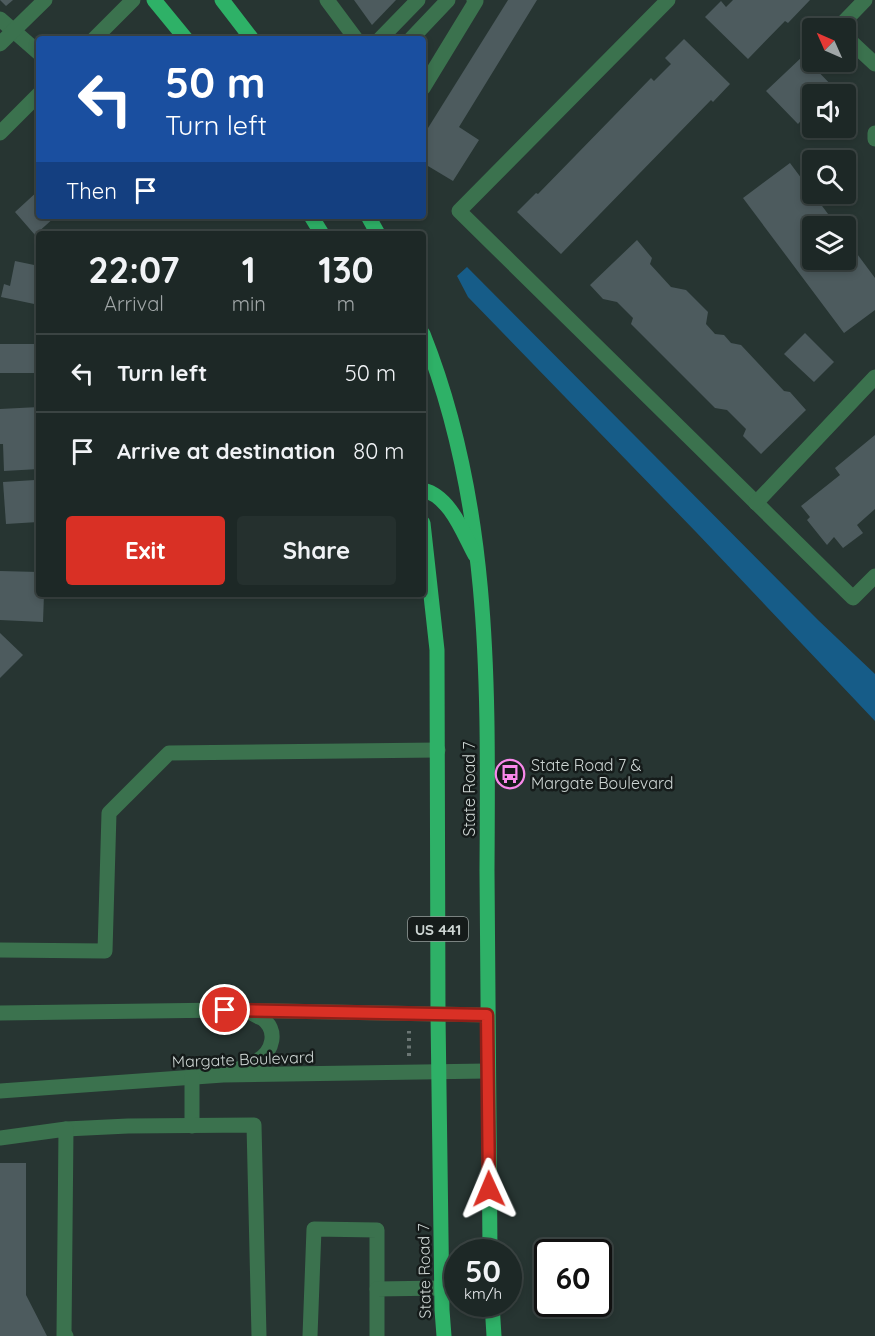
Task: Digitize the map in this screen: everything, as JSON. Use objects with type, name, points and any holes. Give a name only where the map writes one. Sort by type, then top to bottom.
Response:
[{"type":"main road","points":[[154,0],[184,36]]},
{"type":"main road","points":[[226,2],[250,36]]},
{"type":"main road","name":"State Road 7","points":[[426,343],[444,395],[471,504],[479,563],[485,647],[490,1239]]},
{"type":"main road","points":[[426,491],[433,492],[451,511],[479,563]]},
{"type":"main road","name":"State Road 7","points":[[426,550],[437,650],[438,1015],[444,1336]]},
{"type":"main road","points":[[493,1317],[494,1336]]},
{"type":"street","points":[[0,44],[45,0]]},
{"type":"street","points":[[97,36],[133,0]]},
{"type":"street","points":[[327,0],[354,36]]},
{"type":"street","points":[[383,36],[418,0]]},
{"type":"street","points":[[414,36],[448,0]]},
{"type":"street","points":[[426,83],[476,1],[474,0]]},
{"type":"street","points":[[668,0],[459,211],[853,598],[875,576]]},
{"type":"street","points":[[848,18],[865,0]]},
{"type":"street","points":[[0,19],[36,50]]},
{"type":"street","points":[[856,46],[875,64]]},
{"type":"street","points":[[0,133],[36,97]]},
{"type":"street","points":[[875,133],[875,139]]},
{"type":"street","points":[[756,503],[875,377]]},
{"type":"street","points":[[0,950],[105,951],[109,813],[169,753],[438,750]]},
{"type":"street","points":[[0,1013],[247,1011],[487,1015]]},
{"type":"street","points":[[223,1075],[258,1060],[266,1054],[271,1045],[272,1033],[269,1026],[264,1020],[247,1011]]},
{"type":"street","name":"Margate Boulevard","points":[[0,1091],[223,1075],[487,1071]]},
{"type":"street","points":[[192,1077],[192,1126]]},
{"type":"street","points":[[0,1138],[66,1129],[254,1125],[259,1336]]},
{"type":"street","points":[[66,1129],[63,1335],[66,1336]]},
{"type":"street","points":[[310,1336],[314,1229],[377,1230],[377,1336]]},
{"type":"street","points":[[377,1289],[442,1288]]},
{"type":"path","points":[[409,1031],[409,1056]]},
{"type":"water","points":[[467,267],[818,620],[875,674],[875,721],[468,297],[457,276]]},
{"type":"building","points":[[0,0],[13,0],[6,6]]},
{"type":"building","points":[[354,0],[396,0],[372,25]]},
{"type":"building","points":[[508,0],[537,0],[459,127],[479,140],[453,181],[426,165],[426,131]]},
{"type":"building","points":[[733,0],[810,0],[788,23],[785,21],[748,59],[705,17],[721,1],[726,7]]},
{"type":"building","points":[[684,39],[730,84],[713,102],[711,100],[561,254],[517,212],[536,193],[538,194],[651,78],[654,81],[671,64],[665,58]]},
{"type":"building","points":[[802,57],[802,72],[819,72],[830,84],[802,84],[802,119],[798,124],[766,91]]},
{"type":"building","points":[[790,163],[802,179],[802,204],[821,204],[830,216],[802,216],[802,270],[856,270],[856,252],[875,278],[875,310],[844,333],[743,198]]},
{"type":"building","points":[[36,193],[36,219],[53,219],[39,231],[36,231],[35,235],[15,212]]},
{"type":"building","points":[[637,240],[652,258],[650,264],[671,287],[686,290],[708,312],[706,324],[715,334],[724,335],[731,343],[741,345],[784,391],[790,392],[806,410],[761,454],[743,436],[746,429],[727,410],[715,408],[631,324],[633,318],[617,302],[603,299],[590,285]]},
{"type":"building","points":[[15,261],[36,265],[36,304],[1,297],[4,284],[10,286]]},
{"type":"building","points":[[805,333],[834,362],[814,382],[784,354]]},
{"type":"building","points":[[0,344],[36,344],[36,373],[0,373]]},
{"type":"building","points":[[36,407],[36,469],[4,471],[3,444],[0,444],[0,409]]},
{"type":"building","points":[[875,435],[875,509],[857,525],[863,533],[843,548],[834,537],[827,545],[807,520],[810,517],[801,506],[840,475],[835,468]]},
{"type":"building","points":[[35,480],[36,522],[6,524],[3,482]]},
{"type":"building","points":[[0,571],[36,572],[36,597],[44,597],[43,622],[0,620]]},
{"type":"building","points":[[0,633],[23,655],[0,678]]},
{"type":"building","points":[[0,1163],[26,1163],[26,1295],[47,1336],[0,1336]]},
{"type":"place","name":"State Road 7 & Margate Boulevard","points":[[510,774]]},
{"type":"route","points":[[225,1010],[487,1015],[489,1189]]}]
